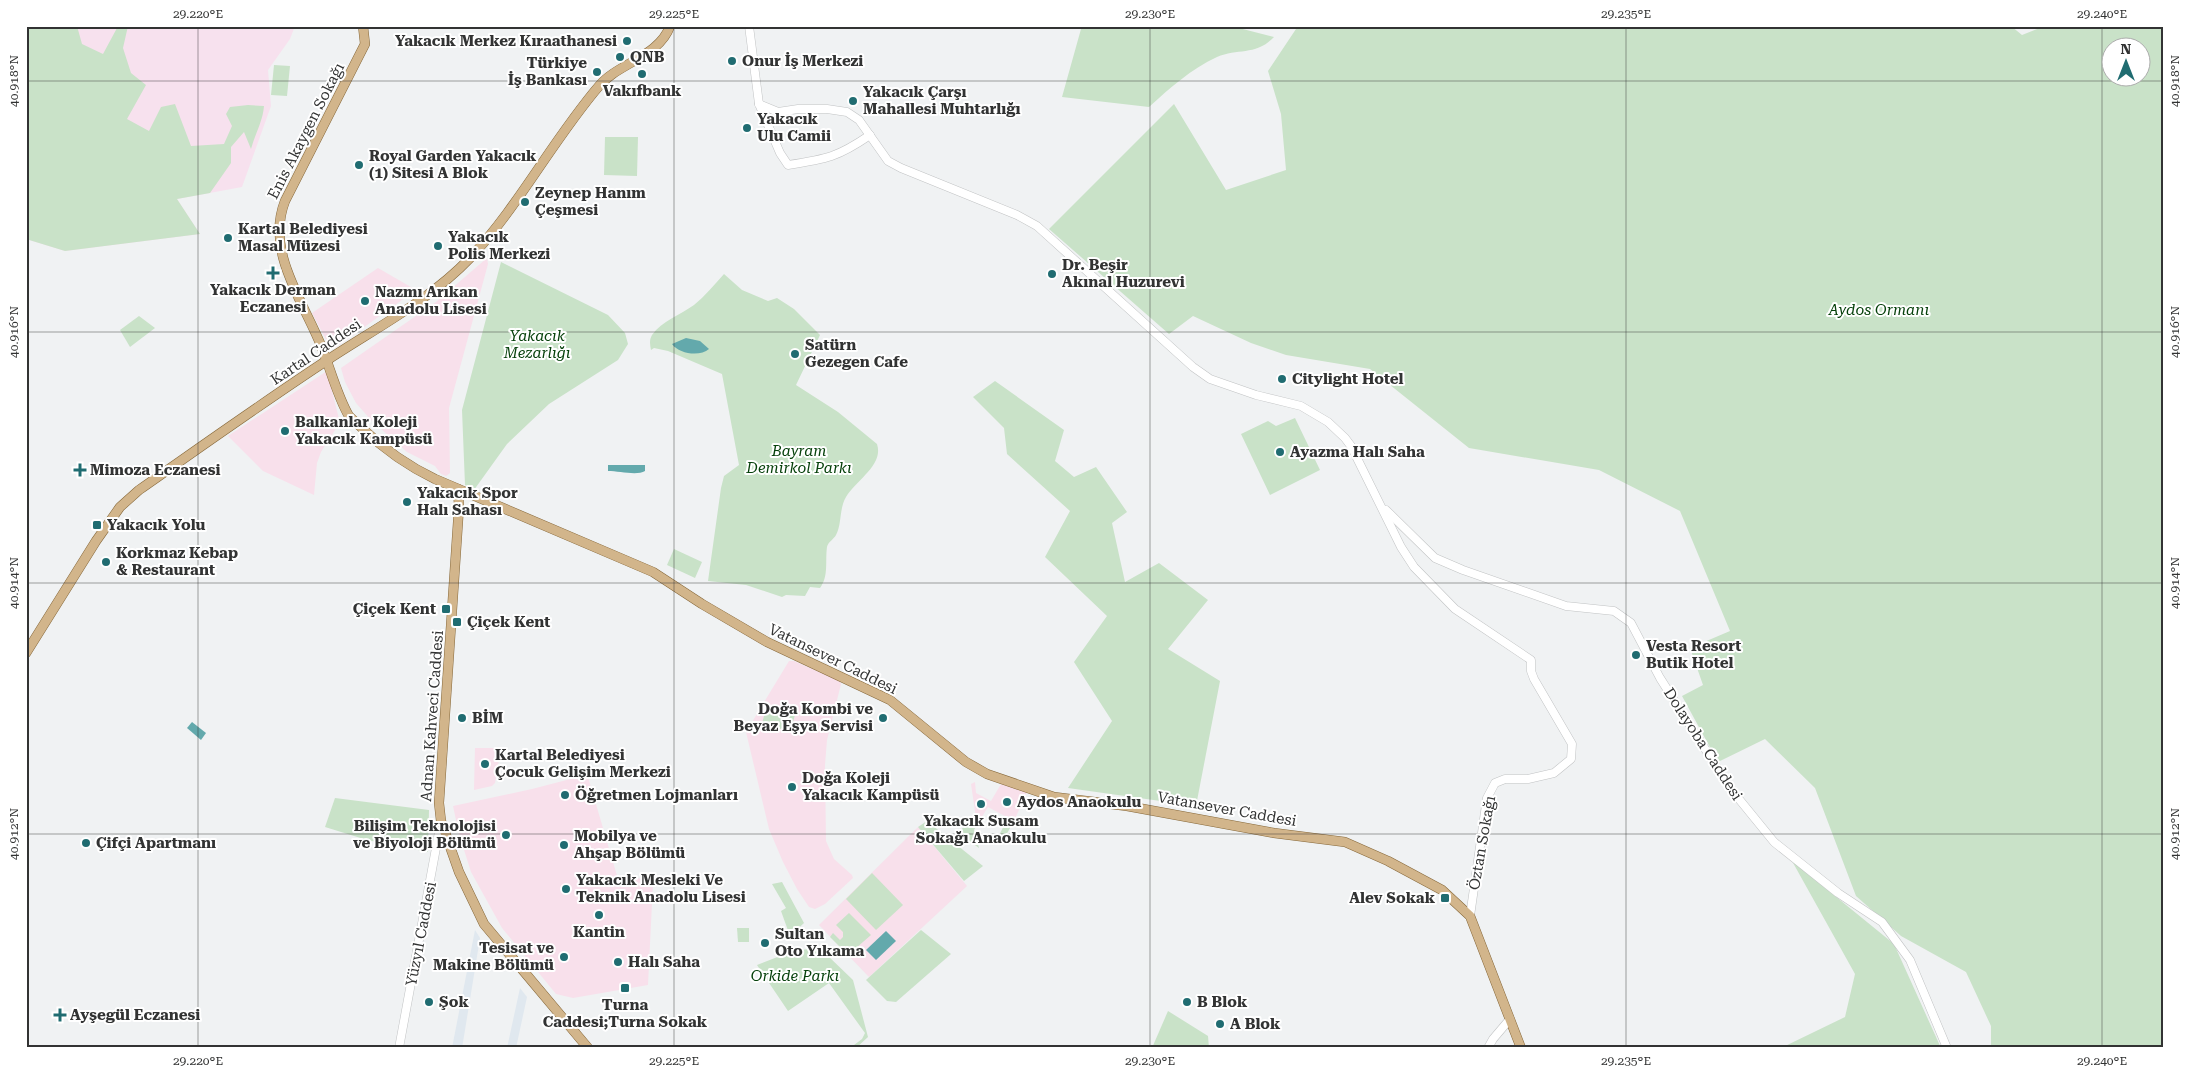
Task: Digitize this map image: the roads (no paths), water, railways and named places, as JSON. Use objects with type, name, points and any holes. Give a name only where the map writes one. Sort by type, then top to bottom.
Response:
[{"type":"main road","name":"Enis Akaygen Sokağı","points":[[326,361],[322,348],[290,279],[282,253],[279,221],[285,201],[365,44],[363,26]]},
{"type":"main road","name":"Kartal Caddesi","points":[[26,653],[96,541],[120,507],[139,490],[326,361],[431,292],[469,258],[506,216],[540,163],[578,111],[602,83],[646,55],[667,34],[670,26]]},
{"type":"main road","name":"Vatansever Caddesi","points":[[326,361],[350,416],[381,446],[401,461],[458,489],[653,572],[702,604],[768,642],[890,700],[966,762],[987,774],[1054,797],[1127,806],[1274,833],[1345,842],[1381,857],[1442,890],[1470,916],[1521,1048]]},
{"type":"main road","name":"Adnan Kahveci Caddesi","points":[[458,489],[459,506],[439,803],[441,821],[459,872],[484,924],[588,1048]]},
{"type":"street","points":[[749,26],[759,104],[780,153],[788,165],[831,158],[845,152],[870,135]]},
{"type":"street","points":[[759,104],[778,112],[798,109],[826,109],[847,112],[860,120],[888,161],[1017,215],[1037,226],[1194,368],[1210,379],[1256,396],[1301,406],[1328,422],[1351,446],[1379,503]]},
{"type":"street","name":"Öztan Sokağı","points":[[1379,503],[1405,554],[1431,585],[1455,609],[1532,660],[1531,671],[1534,679],[1572,744],[1571,759],[1554,773],[1528,779],[1505,779],[1493,785],[1486,798],[1470,916]]},
{"type":"street","name":"Dolayoba Caddesi","points":[[1379,503],[1435,558],[1463,570],[1566,606],[1614,611],[1631,623],[1660,678],[1730,788],[1774,842],[1838,893],[1882,922],[1910,960],[1947,1048]]},
{"type":"street","name":"Yüzyıl Caddesi","points":[[399,1048],[431,884],[441,821]]},
{"type":"street","points":[[1488,1048],[1493,1039],[1510,1020]]},
{"type":"water","points":[[686,338],[700,341],[709,349],[695,354],[679,350],[672,344]]},
{"type":"water","points":[[608,465],[645,465],[645,471],[633,473],[608,471]]},
{"type":"water","points":[[192,722],[206,733],[201,740],[187,728]]},
{"type":"water","points":[[886,931],[896,941],[876,960],[866,950]]},
{"type":"place","name":"Yakacık Merkez Kıraathanesi","points":[[627,41]]},
{"type":"place","name":"QNB","points":[[620,57]]},
{"type":"place","name":"Onur İş Merkezi","points":[[732,61]]},
{"type":"place","name":"Türkiye İş Bankası","points":[[597,72]]},
{"type":"place","name":"Vakıfbank","points":[[642,74]]},
{"type":"place","name":"Yakacık Çarşı Mahallesi Muhtarlığı","points":[[853,101]]},
{"type":"place","name":"Yakacık Ulu Camii","points":[[747,128]]},
{"type":"place","name":"Royal Garden Yakacık (1) Sitesi A Blok","points":[[359,165]]},
{"type":"place","name":"Zeynep Hanım Çeşmesi","points":[[525,202]]},
{"type":"place","name":"Kartal Belediyesi Masal Müzesi","points":[[228,238]]},
{"type":"place","name":"Yakacık Polis Merkezi","points":[[438,246]]},
{"type":"place","name":"Yakacık Derman Eczanesi","points":[[273,273]]},
{"type":"place","name":"Dr. Beşir Akınal Huzurevi","points":[[1052,274]]},
{"type":"place","name":"Nazmı Arıkan Anadolu Lisesi","points":[[365,301]]},
{"type":"place","name":"Satürn Gezegen Cafe","points":[[795,354]]},
{"type":"place","name":"Citylight Hotel","points":[[1282,379]]},
{"type":"place","name":"Balkanlar Koleji Yakacık Kampüsü","points":[[285,431]]},
{"type":"place","name":"Ayazma Halı Saha","points":[[1280,452]]},
{"type":"place","name":"Mimoza Eczanesi","points":[[80,470]]},
{"type":"place","name":"Yakacık Spor Halı Sahası","points":[[407,502]]},
{"type":"place","name":"Yakacık Yolu","points":[[97,525]]},
{"type":"place","name":"Korkmaz Kebap & Restaurant","points":[[106,562]]},
{"type":"place","name":"Çi̇çek Kent","points":[[446,609]]},
{"type":"place","name":"Çiçek Kent","points":[[457,622]]},
{"type":"place","name":"Vesta Resort Butik Hotel","points":[[1636,655]]},
{"type":"place","name":"BİM","points":[[462,718]]},
{"type":"place","name":"Doğa Kombi ve Beyaz Eşya Servisi","points":[[883,718]]},
{"type":"place","name":"Kartal Belediyesi Çocuk Gelişim Merkezi","points":[[485,764]]},
{"type":"place","name":"Doğa Koleji Yakacık Kampüsü","points":[[792,787]]},
{"type":"place","name":"Öğretmen Lojmanları","points":[[565,795]]},
{"type":"place","name":"Aydos Anaokulu","points":[[1007,802]]},
{"type":"place","name":"Yakacık Susam Sokağı Anaokulu","points":[[981,804]]},
{"type":"place","name":"Bilişim Teknolojisi ve Biyoloji Bölümü","points":[[506,835]]},
{"type":"place","name":"Çifçi Apartmanı","points":[[86,843]]},
{"type":"place","name":"Mobilya ve Ahşap Bölümü","points":[[564,845]]},
{"type":"place","name":"Yakacık Mesleki Ve Teknik Anadolu Lisesi","points":[[566,889]]},
{"type":"place","name":"Alev Sokak","points":[[1445,898]]},
{"type":"place","name":"Kantin","points":[[599,915]]},
{"type":"place","name":"Sultan Oto Yıkama","points":[[765,943]]},
{"type":"place","name":"Tesisat ve Makine Bölümü","points":[[564,957]]},
{"type":"place","name":"Halı Saha","points":[[618,962]]},
{"type":"place","name":"Turna Caddesi;Turna Sokak","points":[[625,988]]},
{"type":"place","name":"Şok","points":[[429,1002]]},
{"type":"place","name":"B Blok","points":[[1187,1002]]},
{"type":"place","name":"Ayşegül Eczanesi","points":[[60,1015]]},
{"type":"place","name":"A Blok","points":[[1220,1024]]},
{"type":"park label","name":"Aydos Ormanı","points":[[1879,310]]},
{"type":"park label","name":"Yakacık Mezarlığı","points":[[537,344]]},
{"type":"park label","name":"Bayram Demirkol Parkı","points":[[799,460]]},
{"type":"park label","name":"Orkide Parkı","points":[[795,976]]}]
